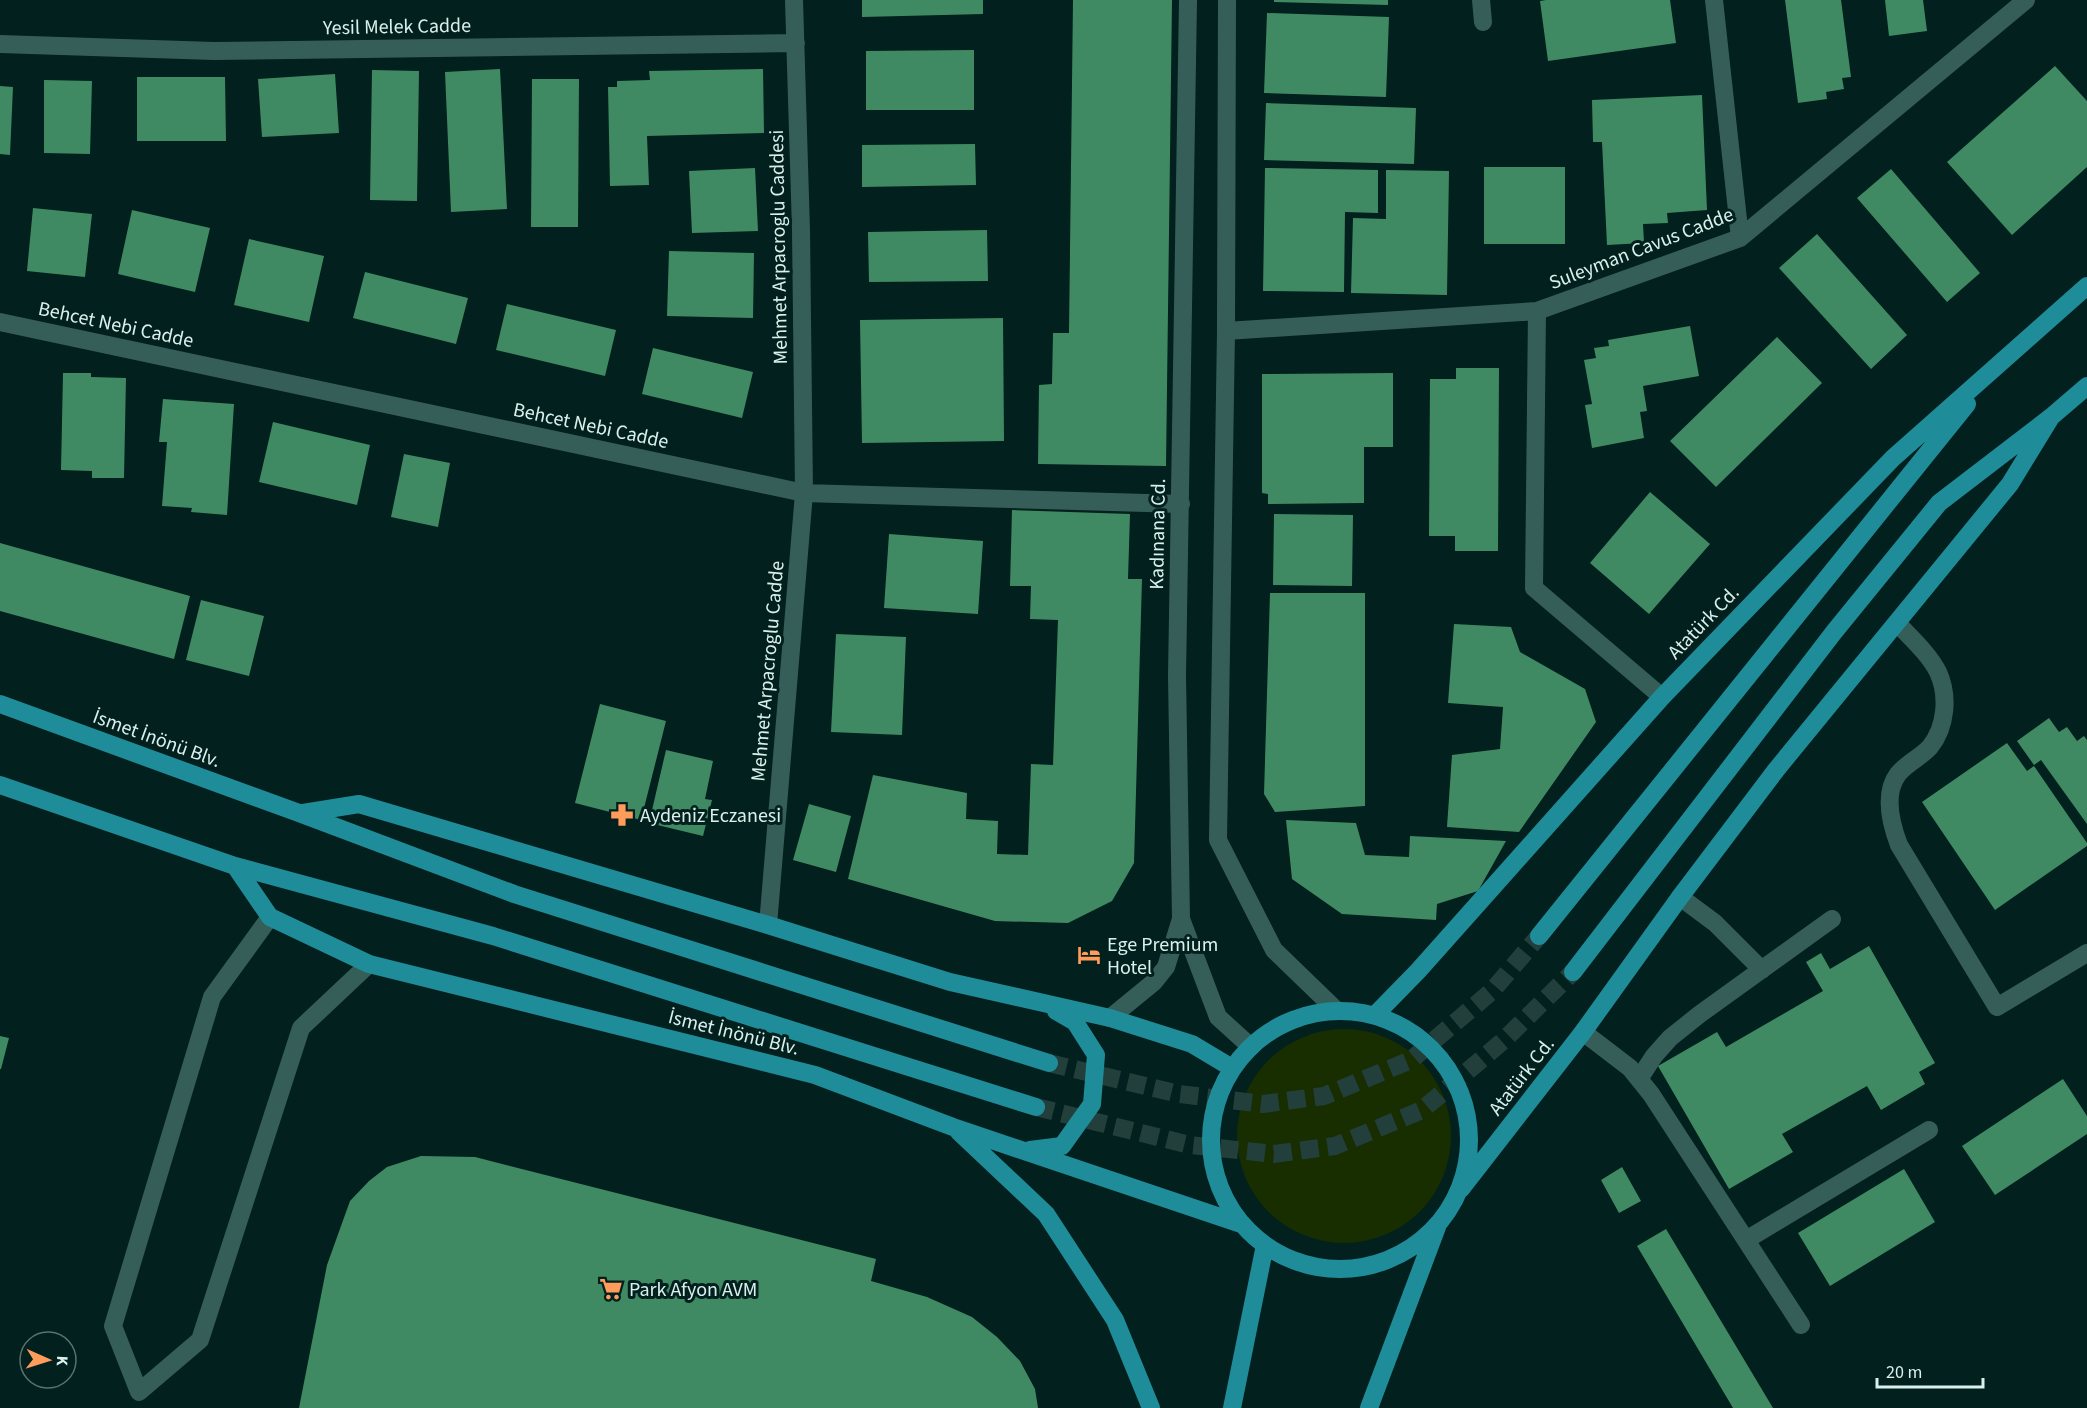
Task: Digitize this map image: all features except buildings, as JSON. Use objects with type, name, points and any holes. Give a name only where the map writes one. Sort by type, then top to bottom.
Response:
[{"type":"main road","name":"Atatürk Cd.","points":[[1376,1014],[1418,971],[1662,697],[1893,458],[2087,286]]},
{"type":"main road","points":[[1539,936],[1994,369]]},
{"type":"main road","name":"Atatürk Cd.","points":[[1573,972],[1834,632],[1938,503],[2051,417],[2087,386]]},
{"type":"main road","name":"Atatürk Cd.","points":[[1461,1189],[1583,1032],[1680,897],[1776,770],[2010,484],[2051,417]]},
{"type":"main road","name":"İsmet İnönü Blv.","points":[[0,705],[299,813],[514,894],[1049,1063]]},
{"type":"main road","name":"İsmet İnönü Blv.","points":[[0,785],[235,866],[494,936],[1036,1107]]},
{"type":"main road","name":"İsmet İnönü Blv.","points":[[299,813],[359,804],[768,925],[950,982],[1110,1018],[1192,1044],[1232,1068]]},
{"type":"main road","name":"İsmet İnönü Blv.","points":[[235,866],[270,916],[369,964],[815,1075],[953,1127],[1241,1224]]},
{"type":"main road","points":[[1025,1151],[1062,1146],[1092,1104],[1096,1055],[1075,1022],[1041,1002]]},
{"type":"main road","points":[[1369,1408],[1438,1227],[1461,1189],[1470,1146],[1466,1103],[1446,1063],[1415,1032],[1376,1014],[1335,1009],[1296,1017],[1260,1037],[1232,1068],[1215,1105],[1210,1147],[1219,1188],[1241,1224],[1275,1252],[1317,1268],[1361,1269],[1403,1255],[1438,1227]]},
{"type":"main road","points":[[953,1127],[1046,1214],[1115,1320],[1151,1408]]},
{"type":"main road","points":[[1232,1408],[1265,1245]]},
{"type":"street","name":"Mehmet Arpacroglu Caddesi","points":[[794,0],[801,230],[804,493]]},
{"type":"street","name":"Kadınana Cd.","points":[[1188,0],[1177,676],[1180,919],[1218,1017],[1251,1047]]},
{"type":"street","points":[[1227,0],[1226,331],[1218,840],[1274,950],[1335,1009]]},
{"type":"street","points":[[1481,0],[1484,22]]},
{"type":"street","points":[[1714,0],[1740,238]]},
{"type":"street","name":"Suleyman Cavus Cadde","points":[[1226,331],[1537,311],[1740,238],[2026,0]]},
{"type":"street","name":"Yesil Melek Cadde","points":[[0,44],[214,51],[796,43]]},
{"type":"street","points":[[1537,311],[1534,588],[1662,697]]},
{"type":"street","name":"Behcet Nebi Cadde","points":[[0,322],[804,493],[1181,504]]},
{"type":"street","name":"Mehmet Arpacroglu Cadde","points":[[768,925],[804,493]]},
{"type":"street","points":[[1897,622],[1938,672],[1945,701],[1943,718],[1934,740],[1898,775],[1892,789],[1889,808],[1892,827],[1899,845],[1997,1007],[2087,953]]},
{"type":"street","points":[[1680,897],[1715,923],[1762,970]]},
{"type":"street","points":[[270,916],[212,997],[113,1326],[138,1400],[200,1340],[301,1028],[369,964]]},
{"type":"street","points":[[1110,1018],[1154,982],[1166,967],[1180,919]]},
{"type":"street","points":[[1639,1079],[1654,1056],[1670,1038],[1832,919]]},
{"type":"street","points":[[1583,1032],[1630,1068],[1651,1094],[1801,1325]]},
{"type":"street","points":[[1746,1240],[1929,1130]]},
{"type":"green space","points":[[1334,1029],[1354,1029],[1385,1037],[1420,1060],[1443,1095],[1449,1115],[1451,1136],[1449,1157],[1443,1177],[1420,1212],[1385,1235],[1354,1243],[1334,1243],[1303,1235],[1276,1219],[1261,1204],[1245,1177],[1237,1146],[1237,1126],[1245,1095],[1261,1068],[1276,1053],[1303,1037]]},
{"type":"tunnel","points":[[1049,1063],[1179,1094],[1263,1104],[1324,1096],[1411,1060],[1492,991],[1539,936]]},
{"type":"tunnel","points":[[1036,1107],[1190,1145],[1274,1154],[1335,1146],[1422,1110],[1503,1041],[1573,972]]},
{"type":"place","name":"Aydeniz Eczanesi","points":[[622,815]]},
{"type":"place","name":"Ege Premium Hotel","points":[[1089,955]]},
{"type":"place","name":"Park Afyon AVM","points":[[611,1289]]}]
